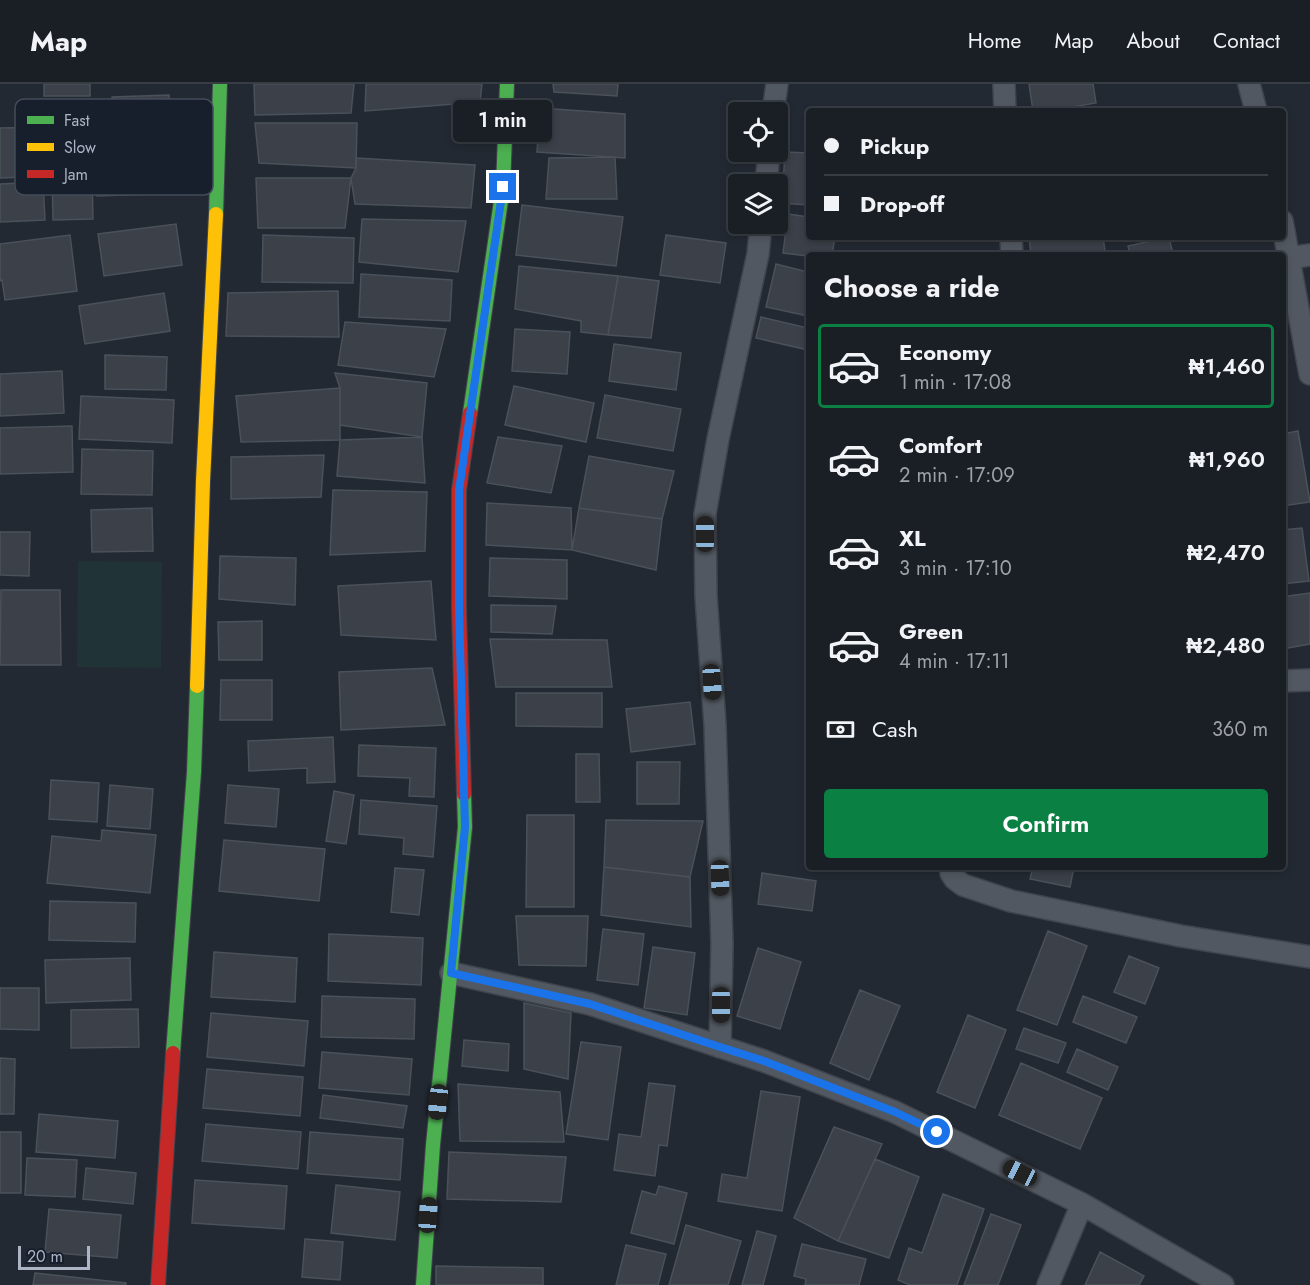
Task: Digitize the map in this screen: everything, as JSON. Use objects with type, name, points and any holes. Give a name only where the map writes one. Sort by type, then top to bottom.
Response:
[{"type":"street","points":[[159,1285],[180,945],[194,772],[202,492],[212,319],[220,84]]},
{"type":"street","points":[[423,1285],[433,1145],[465,827],[459,609],[459,490],[503,187],[507,84]]},
{"type":"street","points":[[774,102],[777,84]]},
{"type":"street","points":[[1004,84],[1005,108]]},
{"type":"street","points":[[1249,84],[1255,108]]},
{"type":"street","points":[[1286,229],[1300,257],[1310,374]]},
{"type":"street","points":[[720,1047],[721,932],[715,725],[705,596],[705,514],[717,439],[758,254],[760,234]]},
{"type":"street","points":[[1286,681],[1310,680]]},
{"type":"street","points":[[952,870],[955,879],[963,885],[1011,901],[1181,936],[1310,957]]},
{"type":"street","points":[[451,973],[590,1004],[764,1061],[895,1112],[1082,1204],[1223,1285]]},
{"type":"street","points":[[1048,1285],[1082,1204]]},
{"type":"green space","points":[[78,561],[162,562],[161,668],[77,667]]},
{"type":"building","points":[[44,84],[90,84],[90,96],[44,96]]},
{"type":"building","points":[[254,84],[354,84],[351,113],[255,115]]},
{"type":"building","points":[[366,84],[482,84],[480,102],[365,111]]},
{"type":"building","points":[[553,84],[618,84],[617,96],[554,92]]},
{"type":"building","points":[[1029,84],[1093,84],[1096,103],[1067,108],[1033,108]]},
{"type":"building","points":[[169,95],[169,99],[112,99],[112,97]]},
{"type":"building","points":[[540,108],[625,114],[625,158],[537,152]]},
{"type":"building","points":[[255,123],[357,123],[356,168],[259,163]]},
{"type":"building","points":[[0,128],[15,128],[15,177],[0,178]]},
{"type":"building","points":[[788,152],[806,153],[806,205],[788,203],[788,174],[784,174],[784,162],[788,162]]},
{"type":"building","points":[[615,157],[617,199],[546,199],[549,158]]},
{"type":"building","points":[[356,158],[475,165],[471,208],[355,204],[351,178],[356,168]]},
{"type":"building","points":[[256,178],[351,178],[345,228],[258,228]]},
{"type":"building","points":[[15,183],[15,195],[44,195],[45,220],[0,222],[0,184]]},
{"type":"building","points":[[52,195],[92,195],[93,219],[53,220]]},
{"type":"building","points":[[522,205],[623,217],[616,266],[516,255]]},
{"type":"building","points":[[788,214],[806,217],[806,240],[834,240],[832,252],[806,252],[806,256],[783,253],[785,234],[788,234]]},
{"type":"building","points":[[362,219],[466,221],[458,272],[359,262]]},
{"type":"building","points":[[176,224],[182,265],[104,276],[98,234]]},
{"type":"building","points":[[70,235],[77,291],[5,300],[2,280],[0,281],[0,244]]},
{"type":"building","points":[[263,235],[354,238],[353,283],[262,282]]},
{"type":"building","points":[[666,235],[726,243],[720,283],[660,275]]},
{"type":"building","points":[[1029,240],[1103,240],[1105,251],[1095,252],[1031,252]]},
{"type":"building","points":[[1155,240],[1170,240],[1172,252],[1129,252],[1128,246]]},
{"type":"building","points":[[776,264],[806,272],[806,316],[766,307]]},
{"type":"building","points":[[519,266],[618,276],[608,335],[581,332],[581,321],[515,309]]},
{"type":"building","points":[[361,274],[452,280],[450,321],[359,317]]},
{"type":"building","points":[[618,276],[659,281],[651,338],[608,335]]},
{"type":"building","points":[[338,291],[339,337],[226,336],[228,293]]},
{"type":"building","points":[[164,293],[170,331],[85,344],[79,306]]},
{"type":"building","points":[[761,317],[806,328],[806,350],[756,338]]},
{"type":"building","points":[[345,322],[446,329],[434,377],[338,365]]},
{"type":"building","points":[[515,329],[570,332],[567,374],[512,371]]},
{"type":"building","points":[[614,344],[681,353],[676,390],[609,381]]},
{"type":"building","points":[[105,355],[167,357],[166,390],[105,389]]},
{"type":"building","points":[[62,371],[64,413],[0,416],[0,374]]},
{"type":"building","points":[[335,373],[427,383],[422,437],[340,425],[340,388]]},
{"type":"building","points":[[514,386],[594,403],[586,442],[505,425]]},
{"type":"building","points":[[340,388],[340,440],[241,442],[236,396]]},
{"type":"building","points":[[605,395],[681,409],[673,451],[597,438]]},
{"type":"building","points":[[81,396],[174,400],[172,443],[79,439]]},
{"type":"building","points":[[72,426],[73,472],[0,474],[0,428]]},
{"type":"building","points":[[1298,431],[1310,502],[1286,505],[1286,433]]},
{"type":"building","points":[[422,437],[425,483],[337,476],[340,440]]},
{"type":"building","points":[[498,437],[562,446],[551,493],[487,483]]},
{"type":"building","points":[[82,449],[153,451],[152,495],[81,494]]},
{"type":"building","points":[[324,455],[321,497],[231,499],[231,457]]},
{"type":"building","points":[[589,456],[674,471],[662,519],[579,508]]},
{"type":"building","points":[[333,490],[427,492],[425,551],[330,555]]},
{"type":"building","points":[[487,503],[571,508],[572,550],[486,545]]},
{"type":"building","points":[[152,508],[153,551],[92,552],[91,510]]},
{"type":"building","points":[[579,508],[662,519],[656,570],[572,550]]},
{"type":"building","points":[[1302,528],[1309,581],[1286,584],[1286,530]]},
{"type":"building","points":[[0,532],[30,532],[29,576],[0,575]]},
{"type":"building","points":[[220,556],[296,558],[295,605],[219,599]]},
{"type":"building","points":[[490,558],[567,560],[567,599],[489,596]]},
{"type":"building","points":[[431,581],[436,640],[341,635],[338,586]]},
{"type":"building","points":[[1,590],[60,590],[61,665],[0,665]]},
{"type":"building","points":[[1310,593],[1310,644],[1286,648],[1286,596]]},
{"type":"building","points":[[491,605],[556,606],[552,634],[491,632]]},
{"type":"building","points":[[262,621],[262,660],[219,660],[218,622]]},
{"type":"building","points":[[490,639],[607,640],[612,687],[496,687]]},
{"type":"building","points":[[432,668],[445,725],[341,730],[339,672]]},
{"type":"building","points":[[221,680],[272,680],[272,720],[220,720]]},
{"type":"building","points":[[516,693],[602,693],[602,727],[516,726]]},
{"type":"building","points":[[690,702],[695,744],[631,752],[626,709]]},
{"type":"building","points":[[333,737],[335,782],[307,783],[307,768],[249,771],[248,741]]},
{"type":"building","points":[[359,745],[436,748],[434,797],[409,796],[410,778],[358,776]]},
{"type":"building","points":[[576,754],[599,754],[600,802],[576,802]]},
{"type":"building","points":[[637,762],[680,762],[679,804],[637,804]]},
{"type":"building","points":[[51,780],[99,783],[97,822],[49,819]]},
{"type":"building","points":[[110,785],[153,789],[150,829],[107,826]]},
{"type":"building","points":[[228,785],[279,789],[276,827],[225,823]]},
{"type":"building","points":[[334,791],[354,795],[346,844],[326,841]]},
{"type":"building","points":[[361,800],[437,806],[433,857],[403,854],[404,838],[359,834]]},
{"type":"building","points":[[527,815],[574,815],[574,907],[526,907]]},
{"type":"building","points":[[606,820],[703,821],[690,877],[604,867]]},
{"type":"building","points":[[102,830],[156,835],[150,893],[47,883],[52,836],[101,841]]},
{"type":"building","points":[[224,840],[325,849],[319,901],[219,891]]},
{"type":"building","points":[[604,867],[690,877],[691,927],[601,915]]},
{"type":"building","points":[[395,868],[424,870],[419,915],[391,912]]},
{"type":"building","points":[[1032,870],[1073,870],[1070,887],[1030,879]]},
{"type":"building","points":[[762,873],[816,881],[812,911],[758,904]]},
{"type":"building","points":[[50,901],[136,903],[135,942],[49,940]]},
{"type":"building","points":[[516,916],[588,916],[586,966],[519,965]]},
{"type":"building","points":[[603,929],[644,934],[638,985],[597,980]]},
{"type":"building","points":[[1048,931],[1087,946],[1057,1025],[1017,1010]]},
{"type":"building","points":[[329,934],[423,938],[421,985],[328,981]]},
{"type":"building","points":[[653,947],[695,953],[687,1015],[644,1008]]},
{"type":"building","points":[[758,948],[801,962],[780,1029],[737,1016]]},
{"type":"building","points":[[214,952],[297,958],[295,1002],[211,997]]},
{"type":"building","points":[[1129,956],[1159,968],[1145,1004],[1114,992]]},
{"type":"building","points":[[130,958],[131,1000],[46,1003],[45,960]]},
{"type":"building","points":[[0,988],[39,988],[39,1030],[0,1029]]},
{"type":"building","points":[[860,990],[900,1006],[869,1080],[830,1063]]},
{"type":"building","points":[[322,996],[415,999],[414,1039],[321,1037]]},
{"type":"building","points":[[1083,996],[1137,1017],[1126,1043],[1073,1022]]},
{"type":"building","points":[[524,1003],[571,1013],[568,1079],[524,1069]]},
{"type":"building","points":[[138,1009],[139,1047],[71,1048],[71,1010]]},
{"type":"building","points":[[211,1013],[308,1021],[304,1066],[207,1057]]},
{"type":"building","points":[[968,1015],[1006,1030],[975,1108],[937,1092]]},
{"type":"building","points":[[1024,1028],[1066,1043],[1058,1063],[1016,1049]]},
{"type":"building","points":[[464,1040],[509,1044],[508,1071],[462,1066]]},
{"type":"building","points":[[581,1042],[621,1047],[608,1140],[566,1134]]},
{"type":"building","points":[[1077,1049],[1118,1067],[1108,1090],[1067,1072]]},
{"type":"building","points":[[322,1052],[412,1059],[409,1095],[319,1088]]},
{"type":"building","points":[[0,1058],[15,1059],[14,1114],[0,1114]]},
{"type":"building","points":[[1021,1063],[1102,1098],[1080,1149],[999,1115]]},
{"type":"building","points":[[207,1069],[303,1077],[300,1116],[203,1108]]},
{"type":"building","points":[[649,1083],[675,1086],[667,1146],[659,1145],[655,1176],[614,1170],[619,1134],[641,1137]]},
{"type":"building","points":[[458,1084],[560,1092],[564,1142],[460,1141]]},
{"type":"building","points":[[761,1091],[800,1097],[782,1211],[718,1201],[722,1174],[747,1178]]},
{"type":"building","points":[[323,1095],[407,1106],[403,1128],[320,1118]]},
{"type":"building","points":[[39,1114],[118,1121],[115,1158],[36,1152]]},
{"type":"building","points":[[206,1124],[301,1132],[298,1169],[202,1161]]},
{"type":"building","points":[[834,1127],[882,1144],[838,1241],[794,1218]]},
{"type":"building","points":[[0,1132],[21,1132],[21,1193],[0,1193]]},
{"type":"building","points":[[310,1132],[403,1139],[400,1180],[307,1173]]},
{"type":"building","points":[[449,1152],[566,1157],[561,1202],[447,1199]]},
{"type":"building","points":[[27,1158],[77,1160],[75,1197],[25,1195]]},
{"type":"building","points":[[875,1159],[919,1177],[889,1258],[838,1241]]},
{"type":"building","points":[[86,1168],[136,1173],[133,1204],[83,1199]]},
{"type":"building","points":[[195,1180],[287,1186],[284,1229],[192,1223]]},
{"type":"building","points":[[336,1185],[400,1192],[395,1240],[331,1233]]},
{"type":"building","points":[[659,1186],[687,1193],[674,1244],[631,1233],[642,1191],[656,1195]]},
{"type":"building","points":[[943,1194],[984,1209],[957,1285],[910,1285],[898,1280],[909,1248],[922,1253]]},
{"type":"building","points":[[49,1209],[121,1215],[117,1258],[45,1252]]},
{"type":"building","points":[[991,1214],[1021,1225],[998,1285],[964,1285]]},
{"type":"building","points":[[686,1225],[741,1241],[728,1285],[669,1285]]},
{"type":"building","points":[[757,1231],[776,1236],[763,1285],[742,1285]]},
{"type":"building","points":[[305,1239],[343,1242],[340,1280],[302,1277]]},
{"type":"building","points":[[802,1244],[866,1259],[859,1285],[805,1285],[806,1279],[794,1276]]},
{"type":"building","points":[[626,1245],[666,1254],[658,1285],[616,1285]]},
{"type":"building","points":[[1100,1252],[1144,1276],[1139,1285],[1085,1285]]},
{"type":"building","points":[[436,1266],[543,1268],[543,1285],[436,1285]]},
{"type":"building","points":[[35,1273],[126,1283],[126,1285],[33,1285]]},
{"type":"traffic: fast","points":[[216,214],[220,84]]},
{"type":"traffic: fast","points":[[470,413],[503,187],[507,84]]},
{"type":"traffic: fast","points":[[173,1053],[194,772],[197,686]]},
{"type":"traffic: fast","points":[[423,1285],[433,1145],[465,827],[464,794]]},
{"type":"traffic: slow","points":[[197,686],[203,481],[216,214]]},
{"type":"traffic: jam","points":[[464,794],[459,609],[459,490],[470,413]]},
{"type":"traffic: jam","points":[[158,1285],[173,1053]]},
{"type":"route","points":[[503,187],[459,490],[459,609],[465,827],[451,973],[590,1004],[764,1061],[895,1112],[937,1132]]}]
